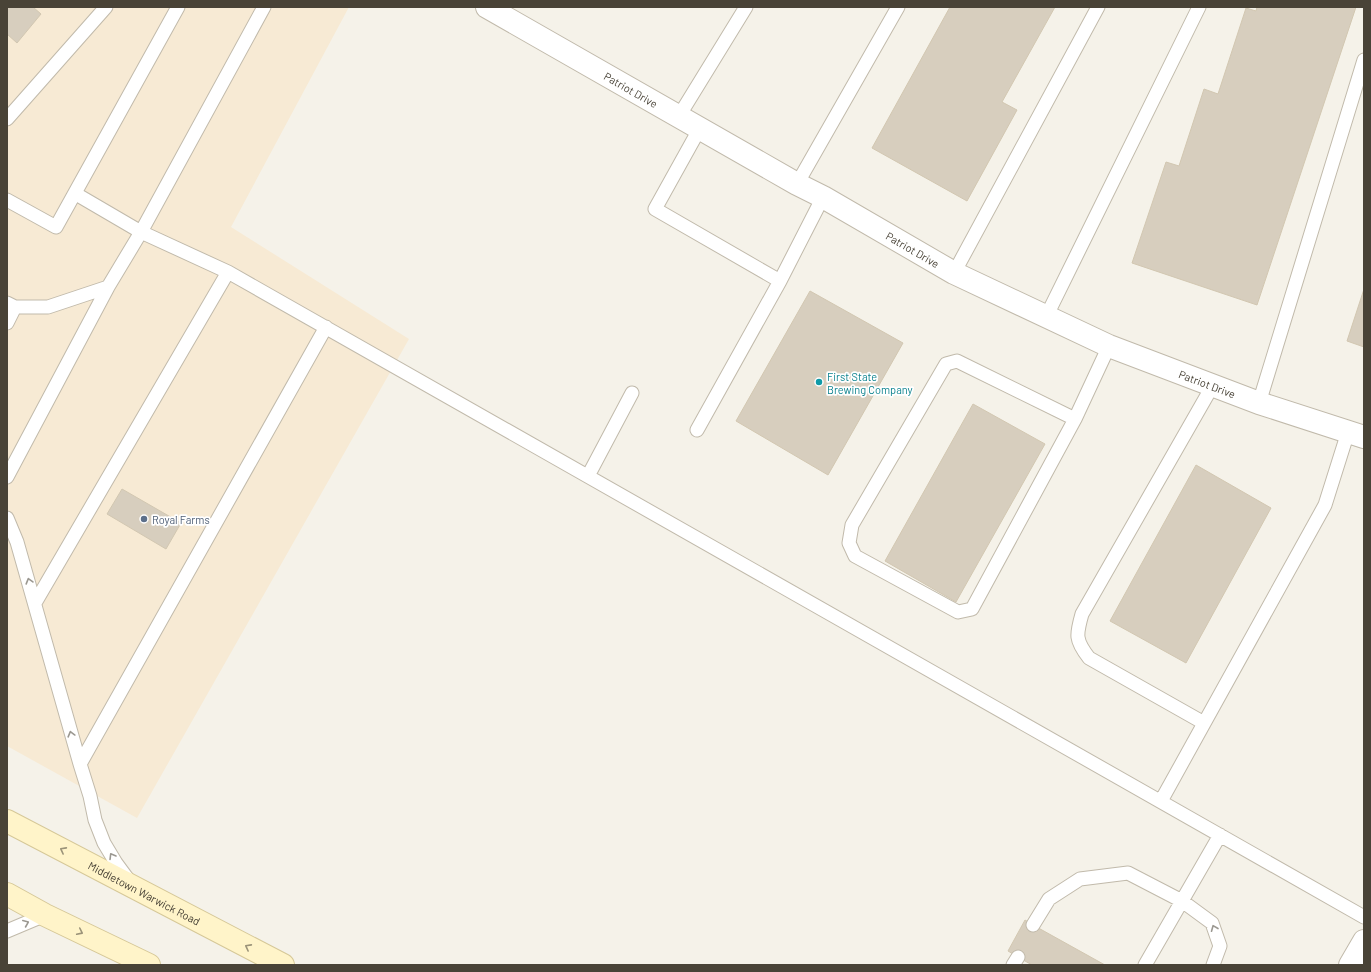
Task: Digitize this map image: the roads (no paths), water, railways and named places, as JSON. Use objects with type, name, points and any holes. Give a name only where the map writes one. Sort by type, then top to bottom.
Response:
[{"type":"street","name":"Patriot Drive","points":[[487,7],[797,184],[823,196],[954,273],[1109,346],[1259,403],[1356,434]]},
{"type":"street","name":"Middletown Warwick Road","points":[[7,821],[283,965]]},
{"type":"street","points":[[7,894],[45,915],[149,965]]},
{"type":"street","points":[[1350,965],[1364,941]]},
{"type":"lane","points":[[7,119],[106,7]]},
{"type":"lane","points":[[7,200],[56,227],[76,194],[178,7]]},
{"type":"lane","points":[[7,477],[108,287],[264,7]]},
{"type":"lane","points":[[679,116],[746,7]]},
{"type":"lane","points":[[797,184],[898,7]]},
{"type":"lane","points":[[954,273],[1098,7]]},
{"type":"lane","points":[[1046,317],[1199,7]]},
{"type":"lane","points":[[1259,403],[1364,60]]},
{"type":"lane","points":[[700,128],[655,209],[780,281]]},
{"type":"lane","points":[[76,194],[140,232],[228,272],[326,327],[1364,917]]},
{"type":"lane","points":[[697,430],[780,281],[823,196]]},
{"type":"lane","points":[[35,603],[228,272]]},
{"type":"lane","points":[[7,323],[11,305],[48,307],[108,287]]},
{"type":"lane","points":[[80,764],[326,327]]},
{"type":"lane","points":[[1075,419],[957,361],[946,364],[852,524],[849,543],[855,556],[958,612],[972,609],[1075,419],[1109,346]]},
{"type":"lane","points":[[1204,723],[1089,658],[1081,648],[1077,632],[1082,614],[1213,385]]},
{"type":"lane","points":[[588,476],[632,393]]},
{"type":"lane","points":[[1160,801],[1325,505],[1356,434]]},
{"type":"lane","points":[[7,518],[17,542],[35,603],[90,796],[95,820],[104,843],[116,863],[135,888]]},
{"type":"lane","points":[[1145,965],[1220,835]]},
{"type":"lane","points":[[1033,925],[1049,899],[1080,879],[1128,873],[1182,901],[1212,923],[1220,946],[1213,965]]},
{"type":"lane","points":[[7,931],[45,915]]},
{"type":"place","name":"First State Brewing Company","points":[[819,382]]},
{"type":"place","name":"Royal Farms","points":[[144,519]]}]
